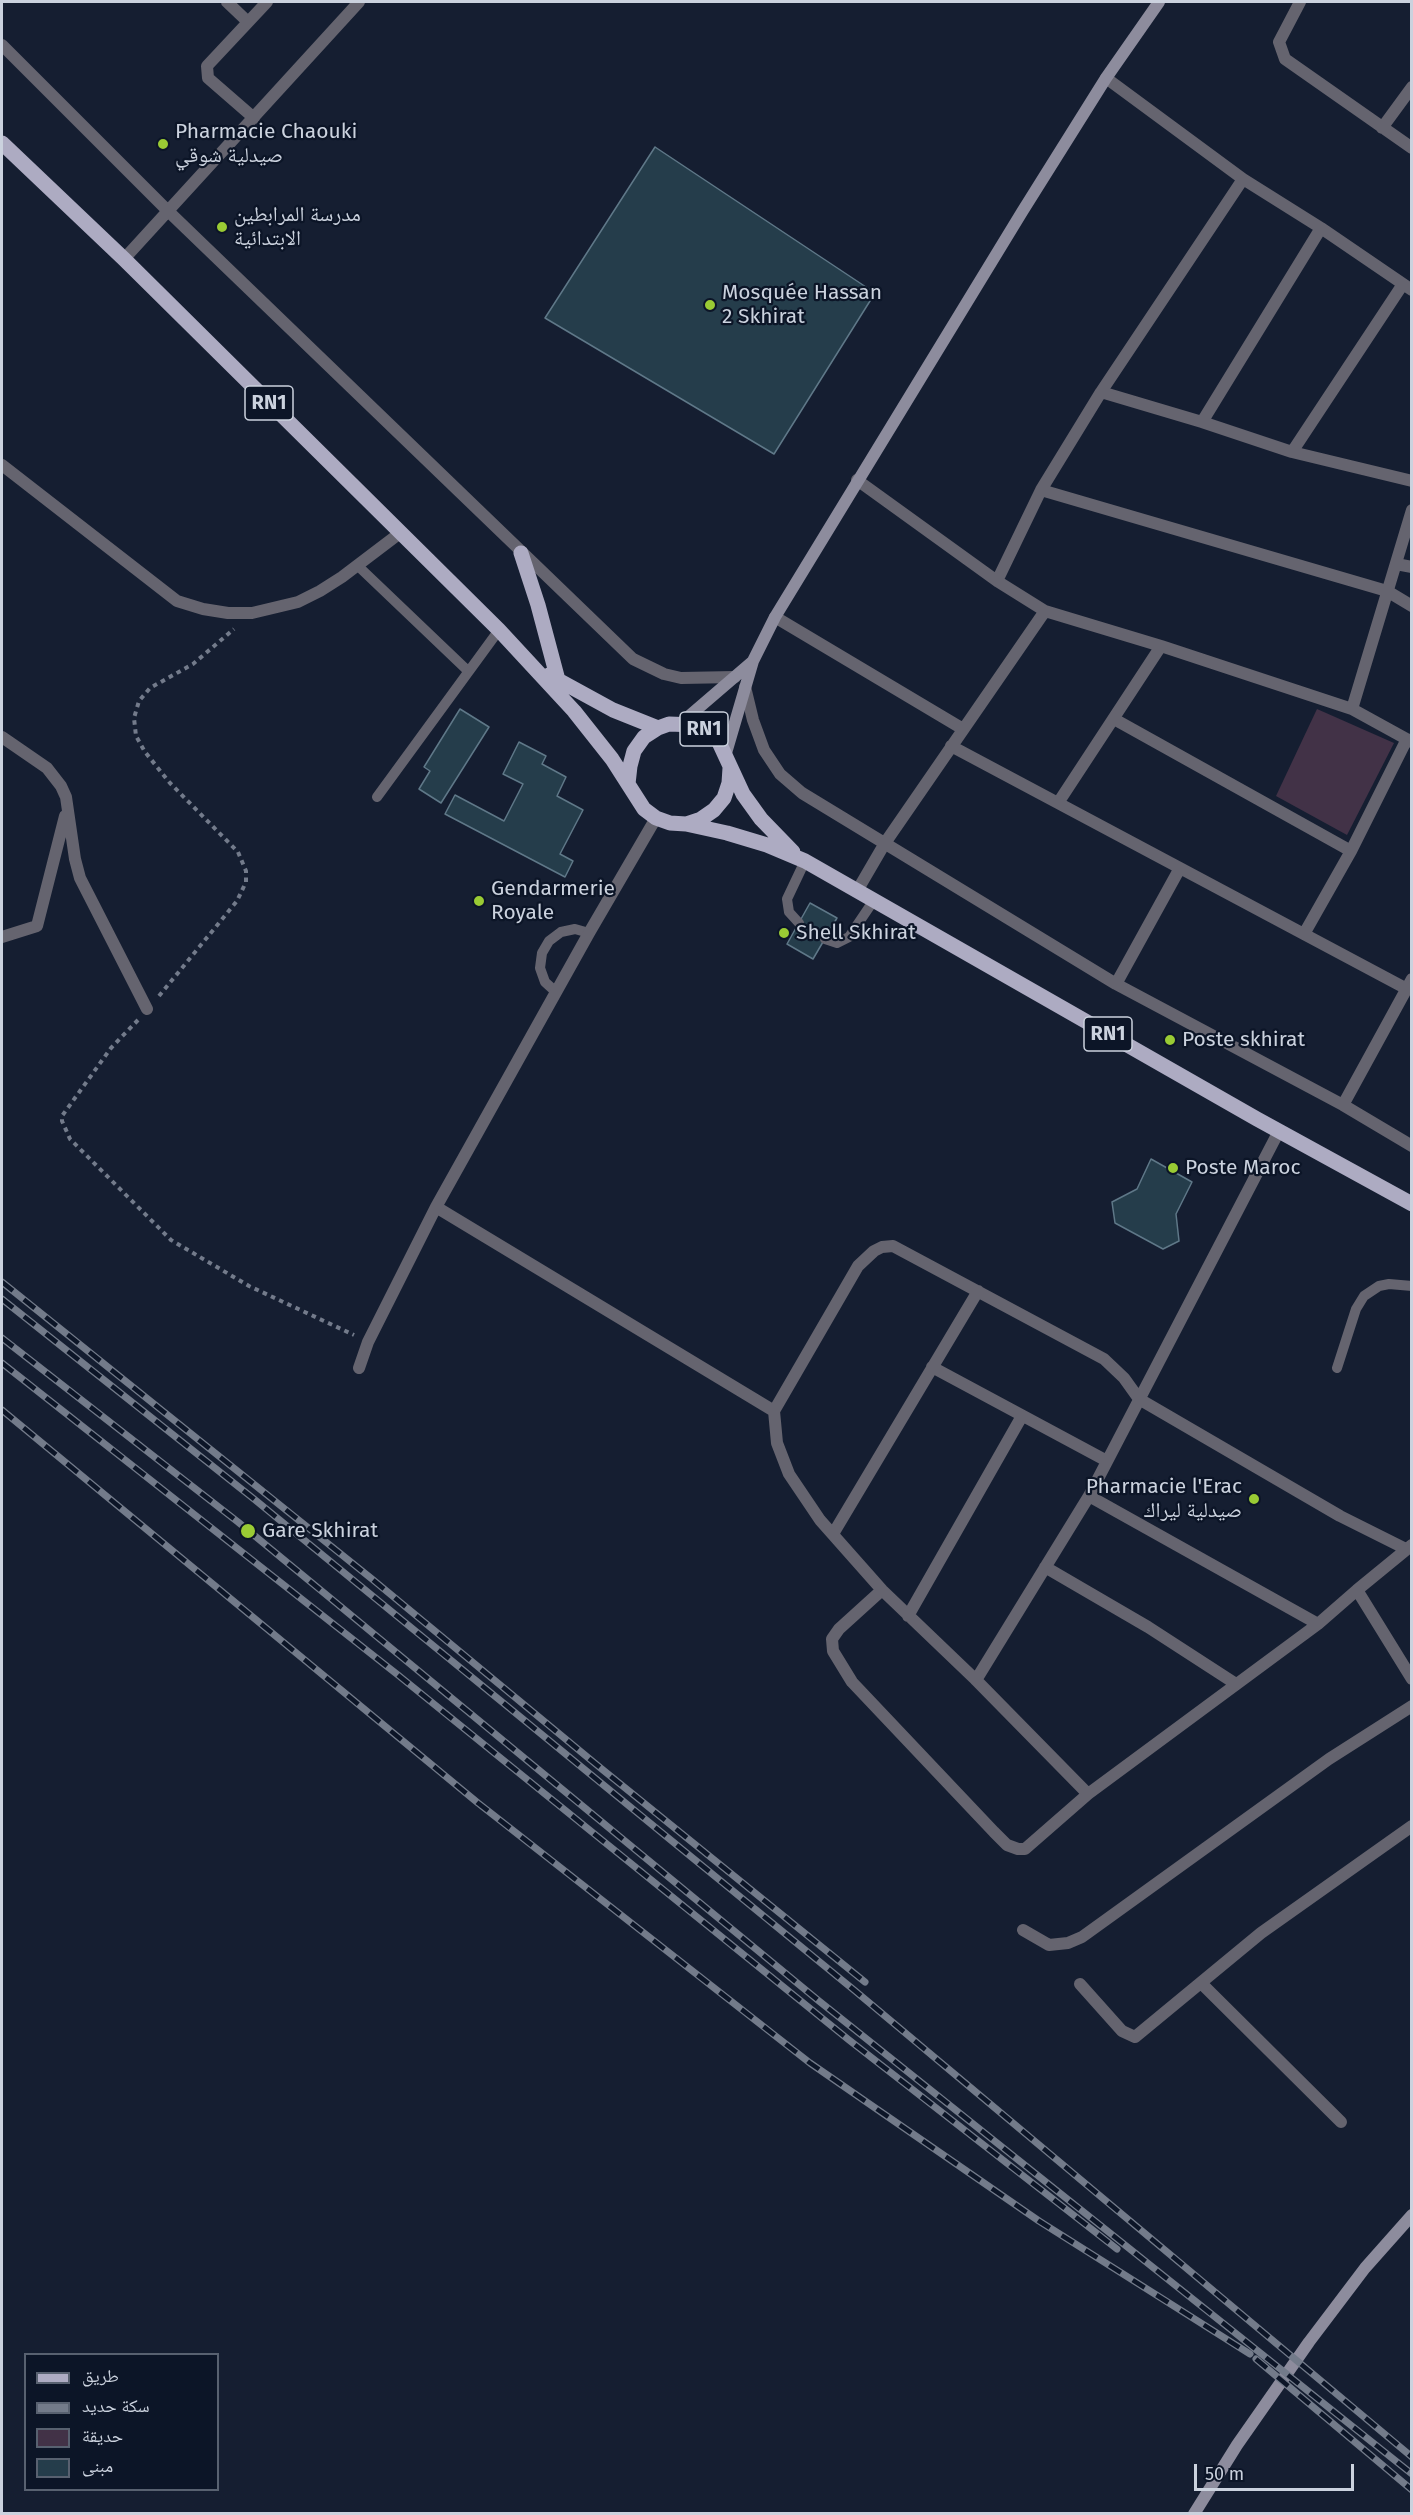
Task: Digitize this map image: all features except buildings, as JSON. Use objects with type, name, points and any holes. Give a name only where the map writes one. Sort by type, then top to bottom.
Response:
[{"type":"main road","name":"RN1","points":[[2,143],[124,259],[499,630],[581,719],[644,809],[656,818],[670,823],[686,824],[767,845],[805,861],[1279,1131],[1412,1204]]},
{"type":"main road","points":[[521,553],[538,604],[558,680]]},
{"type":"main road","name":"RN1","points":[[533,667],[613,710],[658,728]]},
{"type":"main road","name":"RN1","points":[[628,784],[634,751],[644,737],[658,728],[681,723],[695,725],[708,731],[718,741],[743,794],[761,819],[781,842],[805,861]]},
{"type":"main road","name":"RN1","points":[[686,824],[701,819],[714,810],[724,798],[729,783],[728,760]]},
{"type":"street","points":[[227,2],[248,22]]},
{"type":"street","points":[[254,118],[212,83],[206,73],[210,60],[267,2]]},
{"type":"street","points":[[124,259],[166,210],[254,118],[359,2]]},
{"type":"street","points":[[728,760],[753,661],[775,617],[857,480],[1106,78],[1159,2]]},
{"type":"street","points":[[1300,2],[1279,42],[1285,59],[1412,148]]},
{"type":"street","points":[[2,45],[166,210],[626,653],[647,668],[681,678],[735,677]]},
{"type":"street","points":[[1106,78],[1243,179],[1321,228],[1407,287],[1292,452]]},
{"type":"street","points":[[1382,128],[1412,87]]},
{"type":"street","points":[[997,581],[1041,490],[1101,393],[1243,179]]},
{"type":"street","points":[[1202,422],[1321,228]]},
{"type":"street","points":[[1101,393],[1202,422],[1292,452],[1412,481]]},
{"type":"street","points":[[2,465],[177,601],[228,613],[252,613],[298,602],[320,591],[358,566],[400,534]]},
{"type":"street","points":[[857,480],[997,581],[1045,611],[1161,645],[1352,709],[1409,741],[1304,934]]},
{"type":"street","points":[[1041,490],[1387,591],[1412,606]]},
{"type":"street","points":[[1352,709],[1412,510]]},
{"type":"street","points":[[1396,564],[1412,567]]},
{"type":"street","points":[[857,891],[885,843],[1045,611]]},
{"type":"street","points":[[775,617],[963,729]]},
{"type":"street","points":[[1058,803],[1161,645]]},
{"type":"street","points":[[681,723],[753,661]]},
{"type":"street","points":[[745,687],[758,736],[771,763],[802,793],[1116,984],[1343,1105],[1412,1146]]},
{"type":"street","points":[[1114,719],[1351,851]]},
{"type":"street","points":[[2,736],[47,768],[66,797],[75,859],[81,878],[147,1009]]},
{"type":"street","points":[[951,746],[1304,934],[1409,984],[1343,1105]]},
{"type":"street","points":[[2,937],[37,926],[67,809]]},
{"type":"street","points":[[359,1368],[368,1342],[436,1207],[656,818]]},
{"type":"street","points":[[1116,984],[1180,868]]},
{"type":"street","points":[[976,1680],[1089,1496],[1279,1131]]},
{"type":"street","points":[[436,1207],[774,1411]]},
{"type":"street","points":[[882,1590],[839,1629],[832,1639],[833,1650],[852,1682],[1000,1839],[1006,1845],[1025,1849],[1088,1794],[1318,1624],[1409,1547],[1340,1516],[1139,1399],[1124,1378],[1104,1359],[893,1246],[882,1247],[874,1251],[858,1266],[774,1411],[777,1443],[789,1474],[820,1520],[882,1590],[976,1680],[1088,1794]]},
{"type":"street","points":[[833,1534],[978,1292]]},
{"type":"street","points":[[932,1367],[1107,1461]]},
{"type":"street","points":[[908,1616],[1022,1416]]},
{"type":"street","points":[[1089,1496],[1318,1624]]},
{"type":"street","points":[[1045,1567],[1148,1627],[1236,1684]]},
{"type":"street","points":[[1357,1590],[1412,1679]]},
{"type":"street","points":[[1023,1930],[1049,1945],[1068,1943],[1082,1937],[1329,1759],[1412,1706]]},
{"type":"street","points":[[1080,1984],[1122,2031],[1135,2037],[1261,1933],[1412,1826]]},
{"type":"street","points":[[1201,1983],[1341,2122]]},
{"type":"street","points":[[1194,2514],[1237,2445],[1309,2342],[1365,2268],[1412,2216]]},
{"type":"lane","points":[[358,566],[468,671]]},
{"type":"lane","points":[[376,797],[499,630]]},
{"type":"lane","points":[[799,923],[789,912],[787,898],[805,861]]},
{"type":"lane","points":[[825,939],[837,943],[849,937],[874,900]]},
{"type":"lane","points":[[556,992],[545,982],[540,968],[542,953],[549,940],[561,932],[575,929],[589,933]]},
{"type":"lane","points":[[1337,1368],[1356,1309],[1364,1296],[1380,1286],[1389,1284],[1412,1286]]},
{"type":"path","points":[[252,613],[193,664],[150,688],[139,701],[134,718],[136,736],[145,752],[170,783],[238,852],[246,872],[246,882],[237,901],[147,1009],[111,1048],[62,1116],[62,1121],[70,1139],[171,1240],[249,1286],[368,1342]]},
{"type":"green space","points":[[1317,709],[1394,743],[1347,835],[1276,796]]},
{"type":"railway","points":[[2,1282],[372,1579],[865,1982]]},
{"type":"railway","points":[[2,1299],[254,1499],[854,1990],[1412,2457]]},
{"type":"railway","points":[[2,1338],[238,1522],[819,2001],[1412,2474]]},
{"type":"railway","points":[[2,1363],[398,1675],[849,2040],[1117,2249]]},
{"type":"railway","points":[[2,1410],[478,1803],[810,2063],[1039,2221],[1250,2354]]},
{"type":"railway","points":[[1256,2359],[1412,2490]]},
{"type":"place","name":"Pharmacie Chaouki صيدلية شوقي","points":[[163,144]]},
{"type":"place","name":"مدرسة المرابطين الابتدائية","points":[[222,227]]},
{"type":"place","name":"Mosquée Hassan 2 Skhirat","points":[[710,305]]},
{"type":"place","name":"Gendarmerie Royale","points":[[479,901]]},
{"type":"place","name":"Shell Skhirat","points":[[784,933]]},
{"type":"place","name":"Poste skhirat","points":[[1170,1040]]},
{"type":"place","name":"Poste Maroc","points":[[1173,1168]]},
{"type":"place","name":"Pharmacie l'Erac صيدلية ليراك","points":[[1254,1499]]},
{"type":"place","name":"Gare Skhirat","points":[[248,1531]]}]
